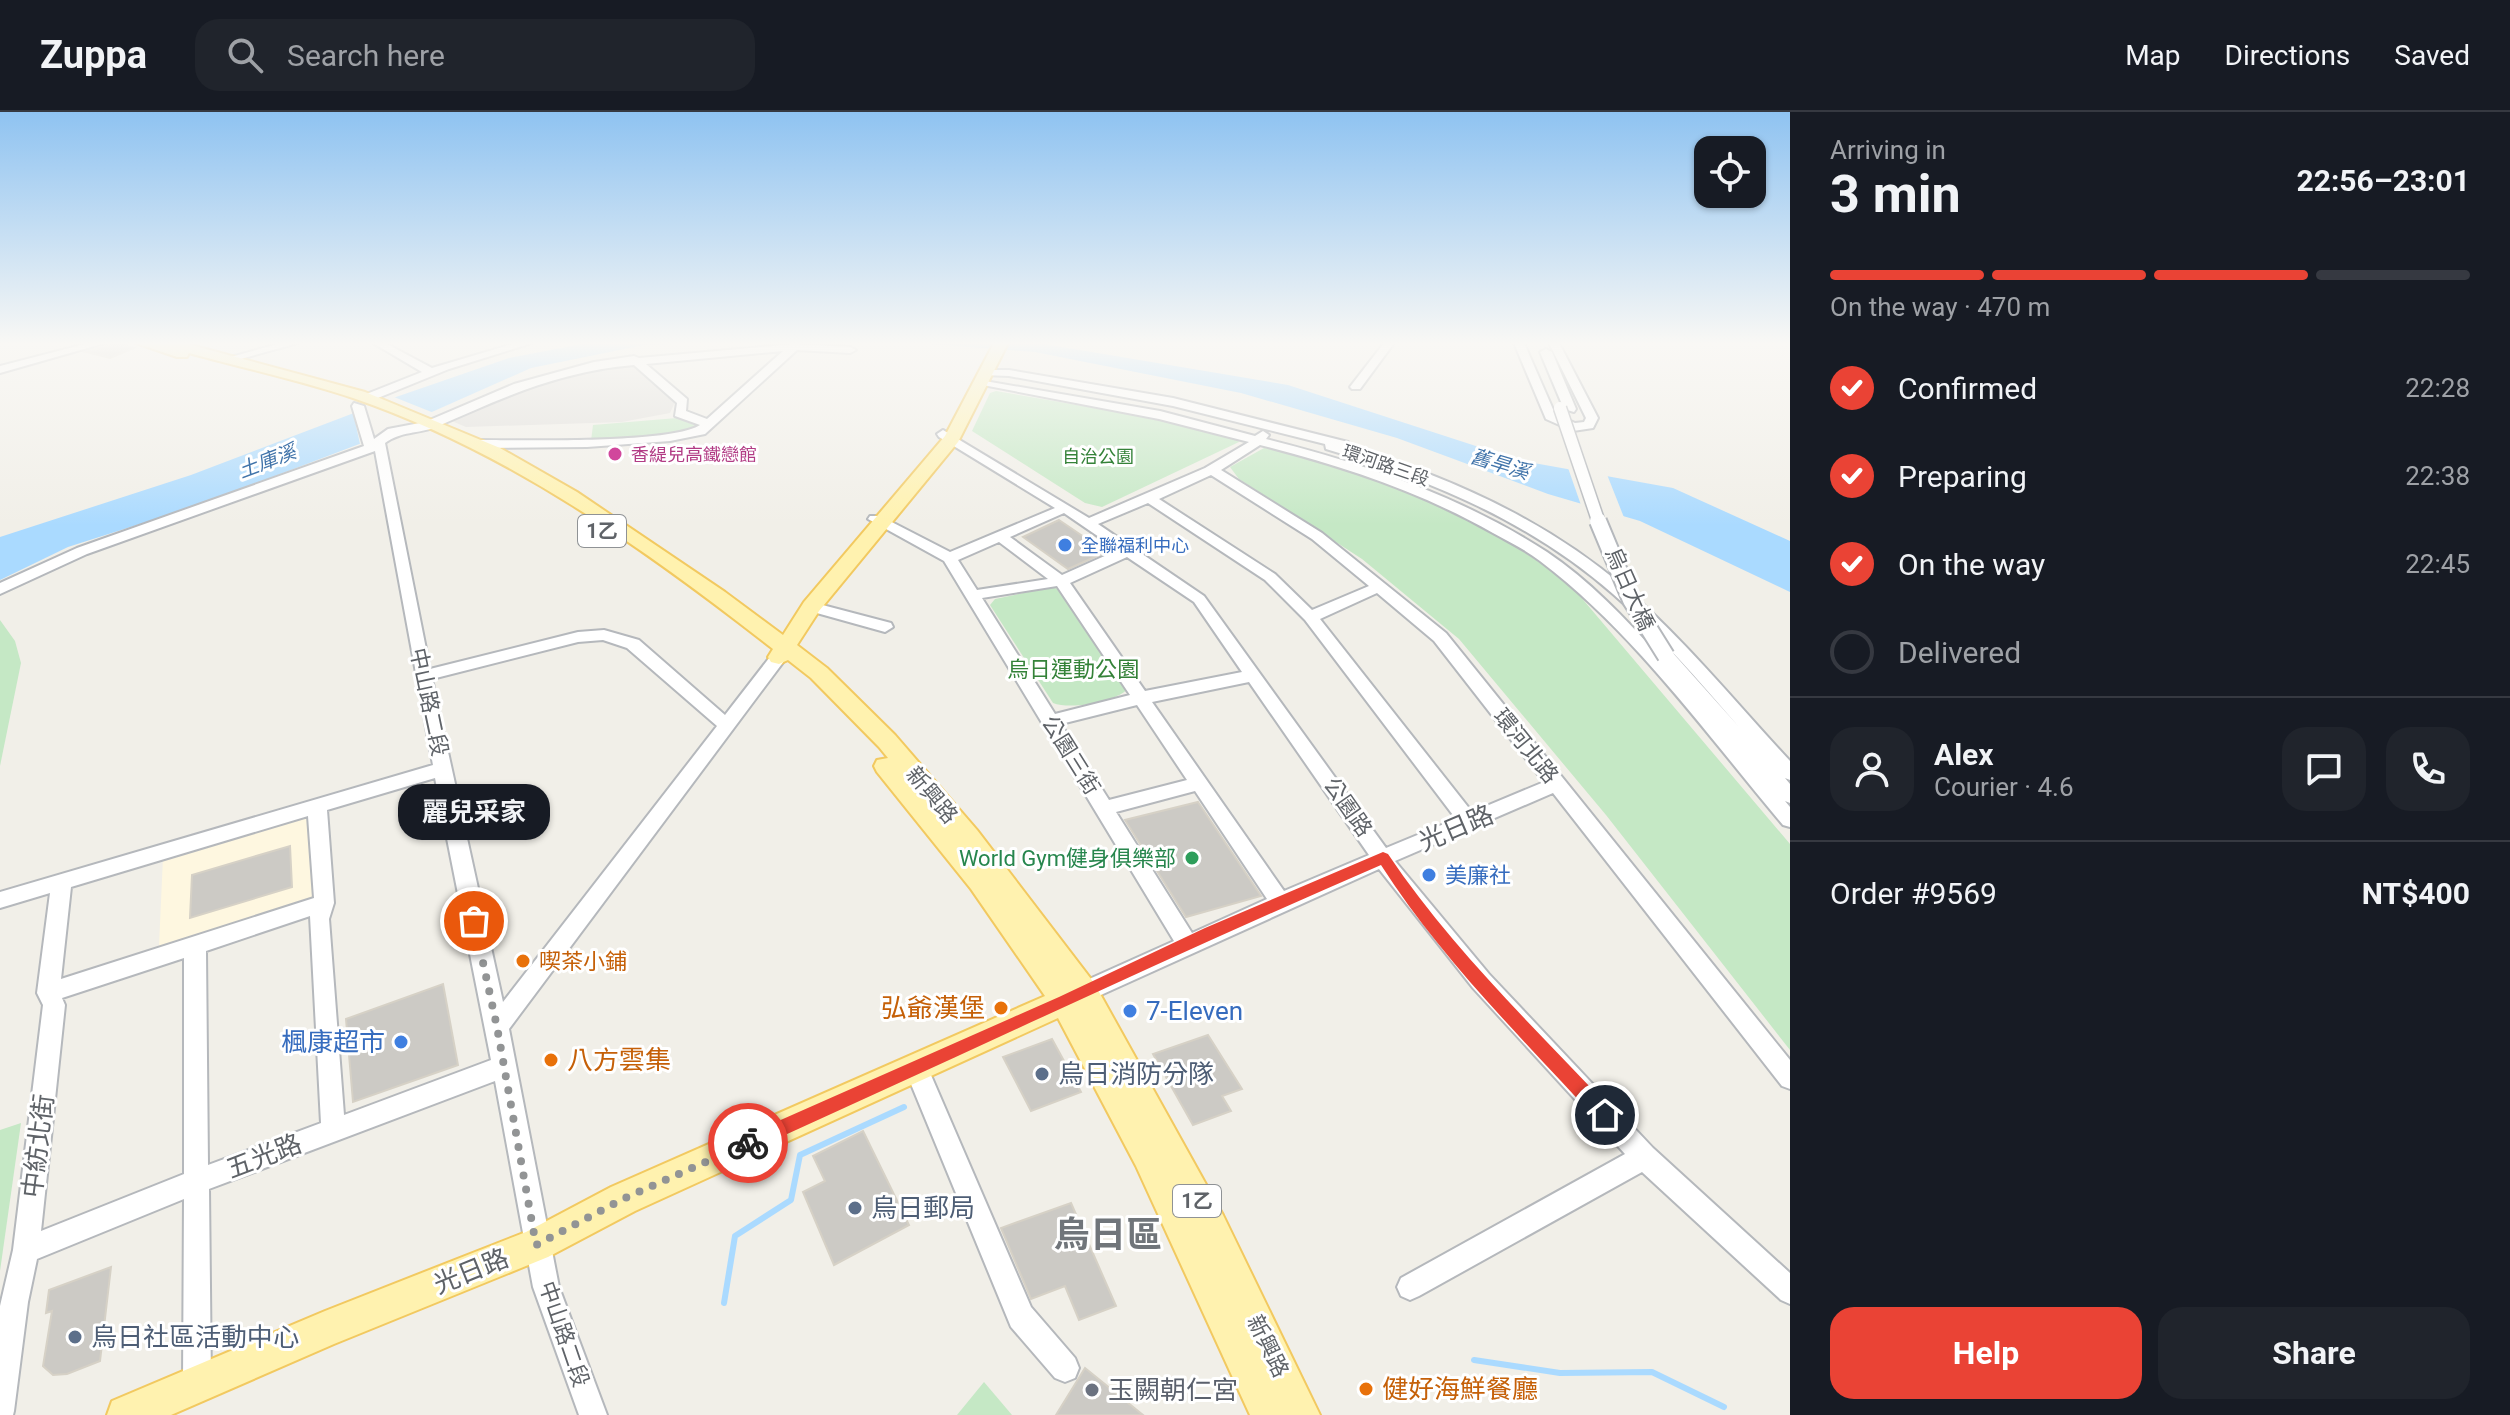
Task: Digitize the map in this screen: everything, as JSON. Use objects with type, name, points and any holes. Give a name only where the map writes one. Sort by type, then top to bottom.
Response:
[{"type":"main road","name":"1乙","points":[[367,404],[422,427]]},
{"type":"main road","points":[[780,646],[947,436],[965,404]]},
{"type":"main road","name":"新興路","points":[[422,427],[478,444],[571,496],[780,646],[905,788],[1074,997],[1211,1227],[1301,1415]]},
{"type":"main road","name":"新興路","points":[[422,427],[560,502],[780,646]]},
{"type":"main road","points":[[780,646],[879,521]]},
{"type":"main road","name":"新興路","points":[[1074,997],[1270,1415]]},
{"type":"main road","name":"光日路","points":[[126,1415],[536,1245],[623,1199],[1074,997]]},
{"type":"street","name":"中山路二段","points":[[365,404],[379,449],[497,1027],[536,1245],[546,1287],[593,1415]]},
{"type":"street","points":[[379,449],[399,435],[476,404]]},
{"type":"street","points":[[682,404],[679,413],[682,416],[708,424]]},
{"type":"street","points":[[478,444],[587,443],[670,437],[701,431],[731,404]]},
{"type":"street","name":"環河路三段","points":[[1159,404],[1264,433],[1418,469],[1493,502],[1568,543],[1631,591],[1790,763]]},
{"type":"street","points":[[1545,404],[1550,416],[1563,424],[1589,425],[1592,418],[1585,404]]},
{"type":"street","name":"烏日大橋","points":[[1563,404],[1637,614],[1666,656],[1790,796]]},
{"type":"street","name":"烏日大橋","points":[[1564,404],[1647,613],[1678,656],[1790,781]]},
{"type":"street","points":[[0,589],[82,551],[401,441],[422,427]]},
{"type":"street","name":"環河路三段","points":[[1264,433],[1440,500],[1498,529],[1573,577],[1650,656],[1790,820]]},
{"type":"street","name":"環河路三段","points":[[1264,433],[1376,459],[1415,474],[1487,506],[1565,549],[1594,569],[1648,619],[1790,773]]},
{"type":"street","points":[[1089,523],[1211,469],[1264,433]]},
{"type":"street","name":"公園路","points":[[947,436],[1089,523],[1199,599],[1404,889],[1481,981],[1644,1157],[1790,1291]]},
{"type":"street","name":"環河北路","points":[[1211,469],[1317,536],[1440,637],[1790,1078]]},
{"type":"street","points":[[1147,497],[1270,577],[1310,617],[1469,822]]},
{"type":"street","points":[[950,558],[1065,508]]},
{"type":"street","name":"公園三街","points":[[879,521],[950,558],[1187,943]]},
{"type":"street","points":[[1000,536],[1061,581],[1280,902]]},
{"type":"street","points":[[973,595],[1061,581],[1130,550]]},
{"type":"street","points":[[1310,617],[1379,587]]},
{"type":"street","points":[[811,607],[885,627]]},
{"type":"street","points":[[423,676],[568,639],[604,635],[633,644],[726,725]]},
{"type":"street","points":[[497,1027],[726,725],[780,646]]},
{"type":"street","points":[[1049,721],[1255,675]]},
{"type":"street","points":[[0,900],[443,769]]},
{"type":"street","points":[[1105,808],[1197,784]]},
{"type":"street","name":"光日路","points":[[1074,997],[1187,943],[1557,784]]},
{"type":"street","points":[[317,805],[324,903],[319,919],[333,1130]]},
{"type":"street","name":"中紡北街","points":[[0,1411],[14,1302],[26,1250],[54,1005],[48,993],[62,881]]},
{"type":"street","points":[[48,993],[324,903]]},
{"type":"street","points":[[195,943],[197,1383]]},
{"type":"street","name":"五光路","points":[[26,1250],[195,1182],[503,1067]]},
{"type":"street","points":[[916,1067],[1021,1317],[1065,1368]]},
{"type":"street","points":[[1410,1287],[1644,1157]]},
{"type":"shaded area","points":[[487,404],[674,404],[670,413],[622,422],[466,427],[447,419]]},
{"type":"shaded area","points":[[307,814],[313,897],[159,946],[163,857]]},
{"type":"green space","name":"自治公園","points":[[985,404],[1070,404],[1147,417],[1239,442],[1102,507],[1085,503],[972,431]]},
{"type":"green space","points":[[677,418],[699,427],[675,435],[591,441],[593,425]]},
{"type":"green space","points":[[1264,448],[1299,453],[1339,464],[1427,499],[1511,544],[1574,589],[1790,844],[1790,1050],[1606,815],[1459,639],[1362,559],[1239,479],[1230,467]]},
{"type":"green space","name":"烏日運動公園","points":[[1052,587],[1061,590],[1128,689],[1121,694],[1081,705],[1053,703],[990,605],[995,599]]},
{"type":"green space","points":[[0,620],[15,641],[21,663],[0,766]]},
{"type":"green space","points":[[21,1123],[0,1271],[0,1130]]},
{"type":"green space","points":[[984,1382],[1012,1415],[957,1415]]},
{"type":"water","name":"土庫溪","points":[[378,404],[450,404],[362,443],[193,507],[68,547],[0,580],[0,537],[191,475]]},
{"type":"water","name":"舊旱溪","points":[[1278,404],[1346,404],[1522,461],[1673,488],[1790,541],[1790,592],[1640,521],[1548,494],[1397,438]]},
{"type":"pier","points":[[375,404],[411,404],[434,413],[360,444],[353,412]]},
{"type":"pier","points":[[1567,465],[1606,472],[1625,520],[1582,508]]},
{"type":"building","name":"全聯福利中心","points":[[1059,520],[1106,552],[1068,569],[1023,537]]},
{"type":"building","name":"World Gym健身俱樂部","points":[[1198,802],[1261,896],[1186,917],[1125,820]]},
{"type":"building","points":[[290,846],[292,887],[190,918],[192,875]]},
{"type":"building","name":"楓康超市","points":[[443,984],[458,1065],[353,1102],[346,1019]]},
{"type":"building","points":[[1208,1035],[1242,1089],[1222,1096],[1231,1111],[1193,1125],[1153,1054]]},
{"type":"building","name":"烏日消防分隊","points":[[1052,1039],[1081,1092],[1031,1111],[1003,1057]]},
{"type":"building","name":"烏日郵局","points":[[863,1131],[909,1225],[834,1265],[803,1192],[825,1181],[813,1156]]},
{"type":"building","points":[[1071,1203],[1116,1306],[1079,1320],[1065,1286],[1031,1299],[1001,1228]]},
{"type":"building","name":"烏日社區活動中心","points":[[111,1267],[100,1361],[67,1374],[53,1375],[43,1366],[52,1311],[46,1313],[49,1290]]},
{"type":"building","name":"玉闕朝仁宮","points":[[1085,1368],[1143,1415],[1056,1415]]},
{"type":"waterway","points":[[724,1303],[735,1236],[791,1200],[800,1155],[904,1107]]},
{"type":"waterway","points":[[1474,1360],[1560,1373],[1652,1372],[1724,1407]]},
{"type":"way so far","points":[[474,921],[497,1027],[536,1245],[623,1199],[748,1143]]},
{"type":"place","name":"香緹兒高鐵戀館","points":[[615,454]]},
{"type":"place","name":"全聯福利中心","points":[[1065,545]]},
{"type":"place","name":"World Gym健身俱樂部","points":[[1192,858]]},
{"type":"place","name":"美廉社","points":[[1429,875]]},
{"type":"place","name":"麗兒采家","points":[[474,921]]},
{"type":"place","name":"喫茶小鋪","points":[[523,961]]},
{"type":"place","name":"弘爺漢堡","points":[[1001,1008]]},
{"type":"place","name":"7-Eleven","points":[[1130,1011]]},
{"type":"place","name":"楓康超市","points":[[401,1042]]},
{"type":"place","name":"八方雲集","points":[[551,1060]]},
{"type":"place","name":"烏日消防分隊","points":[[1042,1074]]},
{"type":"place","name":"烏日郵局","points":[[855,1208]]},
{"type":"place","name":"烏日社區活動中心","points":[[75,1337]]},
{"type":"place","name":"健好海鮮餐廳","points":[[1366,1389]]},
{"type":"place","name":"玉闕朝仁宮","points":[[1092,1390]]},
{"type":"district","name":"烏日區","points":[[1108,1235]]},
{"type":"route","points":[[748,1143],[1064,1002],[1210,932],[1383,858],[1404,889],[1481,981],[1605,1115]]}]
